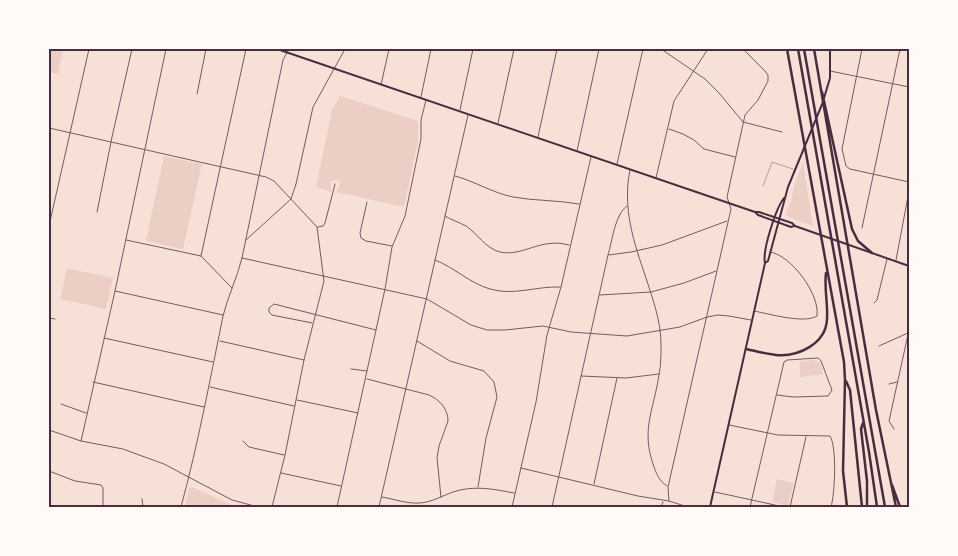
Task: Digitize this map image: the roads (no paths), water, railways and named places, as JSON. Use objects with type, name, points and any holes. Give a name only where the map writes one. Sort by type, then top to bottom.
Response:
[{"type":"highway","points":[[787,49],[846,380],[843,471],[847,507]]},
{"type":"highway","points":[[798,49],[864,422],[877,507]]},
{"type":"highway","points":[[804,49],[841,249],[885,507]]},
{"type":"highway","points":[[814,49],[848,250],[896,507]]},
{"type":"highway","points":[[821,90],[828,110],[852,229],[858,241],[872,253]]},
{"type":"highway","points":[[746,349],[782,355],[799,352],[815,343],[823,333],[827,322],[825,283],[827,269]]},
{"type":"highway","points":[[846,380],[850,390],[862,507]]},
{"type":"highway","points":[[864,422],[861,429],[867,481],[867,507]]},
{"type":"highway","points":[[888,472],[900,507]]},
{"type":"main road","points":[[277,49],[755,212],[775,217],[795,226],[909,266]]},
{"type":"main road","points":[[710,507],[765,263],[766,250],[775,217],[827,92],[830,49]]},
{"type":"main road","points":[[765,263],[768,261],[785,203],[784,198]]},
{"type":"main road","points":[[755,212],[758,216],[791,227],[795,226]]},
{"type":"street","points":[[49,224],[89,49]]},
{"type":"street","points":[[97,212],[132,49]]},
{"type":"street","points":[[81,441],[166,49]]},
{"type":"street","points":[[197,94],[206,49]]},
{"type":"street","points":[[201,256],[246,49]]},
{"type":"street","points":[[181,507],[224,315],[242,258],[283,60],[290,49]]},
{"type":"street","points":[[245,241],[291,199],[313,107],[346,49]]},
{"type":"street","points":[[381,85],[389,49]]},
{"type":"street","points":[[420,97],[431,49]]},
{"type":"street","points":[[460,111],[473,49]]},
{"type":"street","points":[[498,124],[514,49]]},
{"type":"street","points":[[538,137],[557,49]]},
{"type":"street","points":[[577,151],[600,49]]},
{"type":"street","points":[[616,165],[643,49]]},
{"type":"street","points":[[661,49],[694,71],[718,93],[743,122],[782,132]]},
{"type":"street","points":[[656,178],[674,101],[708,49]]},
{"type":"street","points":[[669,501],[668,487],[731,209],[727,198],[744,115],[758,100],[768,81],[768,76],[764,70],[743,49]]},
{"type":"street","points":[[862,49],[842,149],[846,166],[909,182]]},
{"type":"street","points":[[862,228],[900,49]]},
{"type":"street","points":[[830,70],[909,87]]},
{"type":"street","points":[[337,507],[368,372],[392,247],[405,216],[421,139],[421,120],[426,99]]},
{"type":"street","points":[[379,507],[468,114]]},
{"type":"street","points":[[49,128],[258,175],[274,181],[317,227],[324,277],[272,507]]},
{"type":"street","points":[[668,129],[688,137],[704,149],[736,157]]},
{"type":"street","points":[[512,507],[536,402],[550,327],[591,156]]},
{"type":"street","points":[[630,169],[627,193],[630,228],[651,292],[660,330],[659,374],[648,422],[647,438],[649,453],[656,474],[663,484],[668,487]]},
{"type":"street","points":[[453,176],[511,196],[580,204]]},
{"type":"street","points":[[317,227],[323,226],[326,223],[335,184]]},
{"type":"street","points":[[896,261],[909,190]]},
{"type":"street","points":[[367,202],[360,233],[361,238],[392,247]]},
{"type":"street","points":[[552,507],[608,255],[619,216],[627,206]]},
{"type":"street","points":[[444,216],[467,227],[488,246],[500,252],[518,252],[551,242],[570,245]]},
{"type":"street","points":[[608,255],[673,241],[728,221]]},
{"type":"street","points":[[125,240],[201,256],[232,288]]},
{"type":"street","points":[[754,310],[812,319],[817,316],[818,312],[812,292],[800,273],[778,254],[770,252]]},
{"type":"street","points":[[242,258],[427,299],[471,325],[487,330],[543,326],[590,334],[626,336],[680,327],[706,317],[729,316],[751,321]]},
{"type":"street","points":[[874,303],[877,300],[887,258]]},
{"type":"street","points":[[435,260],[476,283],[493,290],[520,291],[561,287]]},
{"type":"street","points":[[599,296],[651,292],[684,283],[716,271]]},
{"type":"street","points":[[115,291],[224,315]]},
{"type":"street","points":[[313,324],[272,315],[269,312],[269,308],[274,304],[376,330]]},
{"type":"street","points":[[49,318],[55,319]]},
{"type":"street","points":[[879,346],[909,331]]},
{"type":"street","points":[[894,429],[889,421],[909,331]]},
{"type":"street","points":[[103,338],[213,362]]},
{"type":"street","points":[[219,341],[304,360]]},
{"type":"street","points":[[417,341],[450,361],[484,372],[494,382],[497,398],[486,438],[478,487]]},
{"type":"street","points":[[750,507],[784,362],[787,360],[818,358],[821,361],[832,393],[828,396],[777,395]]},
{"type":"street","points":[[352,369],[368,372]]},
{"type":"street","points":[[581,376],[617,378],[659,374]]},
{"type":"street","points":[[594,485],[617,378]]},
{"type":"street","points":[[366,379],[434,397],[446,411],[448,416],[447,426],[439,446],[437,458],[441,497]]},
{"type":"street","points":[[889,384],[898,381]]},
{"type":"street","points":[[93,382],[204,407]]},
{"type":"street","points":[[209,387],[295,407]]},
{"type":"street","points":[[297,400],[359,413]]},
{"type":"street","points":[[60,404],[87,413]]},
{"type":"street","points":[[728,425],[766,433],[830,436],[834,444],[835,484],[831,507]]},
{"type":"street","points":[[49,430],[81,441],[123,449],[164,464],[232,500],[258,507]]},
{"type":"street","points":[[790,507],[806,436]]},
{"type":"street","points":[[243,441],[249,447],[285,455]]},
{"type":"street","points":[[521,468],[669,501],[688,507]]},
{"type":"street","points":[[49,471],[74,481],[101,485],[103,489],[103,507]]},
{"type":"street","points":[[280,473],[342,487]]},
{"type":"street","points":[[381,497],[416,503],[429,502],[458,490],[478,487],[515,493]]},
{"type":"street","points":[[714,492],[784,507]]},
{"type":"street","points":[[142,499],[143,507]]},
{"type":"street","points":[[661,507],[663,501]]},
{"type":"lane","points":[[763,186],[772,162],[795,170]]}]
